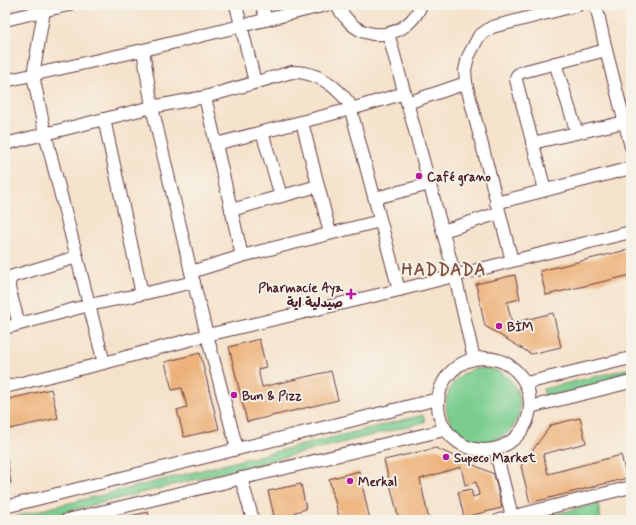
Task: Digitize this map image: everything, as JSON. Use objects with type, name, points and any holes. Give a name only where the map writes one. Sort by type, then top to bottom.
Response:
[{"type":"street","points":[[5,20],[44,8],[68,5]]},
{"type":"street","points":[[236,5],[255,82]]},
{"type":"street","points":[[262,5],[266,20]]},
{"type":"street","points":[[5,82],[326,5]]},
{"type":"street","points":[[338,5],[338,9],[351,24],[364,32],[380,35],[397,31],[410,22],[421,5]]},
{"type":"street","points":[[512,261],[466,84],[465,70],[468,57],[479,36],[492,27],[578,5]]},
{"type":"street","points":[[596,5],[631,147]]},
{"type":"street","points":[[44,8],[33,75],[45,133],[104,363]]},
{"type":"street","points":[[388,33],[455,276],[474,359]]},
{"type":"street","points":[[143,50],[152,107],[192,277],[238,449]]},
{"type":"street","points":[[545,190],[516,77],[522,72],[606,50]]},
{"type":"street","points":[[555,63],[577,133]]},
{"type":"street","points":[[5,144],[152,107],[205,97],[292,72],[304,72],[319,77],[333,87],[349,103],[399,290]]},
{"type":"street","points":[[216,144],[351,110],[466,84]]},
{"type":"street","points":[[205,97],[242,256]]},
{"type":"street","points":[[104,119],[142,294]]},
{"type":"street","points":[[302,122],[330,234]]},
{"type":"street","points":[[532,143],[625,122]]},
{"type":"street","points":[[262,132],[281,196]]},
{"type":"street","points":[[443,231],[545,190],[631,168]]},
{"type":"street","points":[[374,198],[430,184]]},
{"type":"street","points":[[231,210],[318,186]]},
{"type":"street","points":[[5,328],[89,305],[142,294],[192,277],[242,256],[380,221]]},
{"type":"street","points":[[5,387],[104,363],[207,335],[399,290],[631,232]]},
{"type":"street","points":[[19,324],[8,280],[13,276],[76,257]]},
{"type":"street","points":[[487,358],[500,361],[512,367],[526,383],[530,407],[529,414],[522,430],[511,442],[495,449],[479,450],[464,446],[444,430],[439,412],[438,399],[441,388],[446,378],[463,363],[474,359],[487,358]]},
{"type":"street","points":[[526,383],[631,358]]},
{"type":"street","points":[[530,407],[631,382]]},
{"type":"street","points":[[5,507],[438,399]]},
{"type":"street","points":[[67,520],[444,430]]},
{"type":"street","points":[[495,449],[512,518]]},
{"type":"street","points":[[241,478],[253,520]]},
{"type":"street","points":[[499,520],[512,518],[631,487]]},
{"type":"green space","points":[[476,368],[490,368],[504,374],[514,384],[520,398],[518,419],[514,426],[504,436],[490,442],[476,442],[462,436],[452,426],[446,412],[446,398],[452,384],[462,374]]},
{"type":"green space","points":[[631,368],[631,376],[545,397],[543,389]]},
{"type":"green space","points":[[423,415],[425,422],[33,520],[5,520],[5,519]]},
{"type":"green space","points":[[597,504],[601,520],[530,520]]},
{"type":"building","points":[[631,249],[631,275],[546,295],[540,271]]},
{"type":"building","points":[[515,275],[520,299],[507,302],[512,323],[553,313],[561,347],[531,354],[485,326],[476,284]]},
{"type":"building","points":[[259,339],[266,367],[258,369],[262,387],[331,371],[338,400],[247,422],[229,347]]},
{"type":"building","points":[[200,353],[219,429],[184,437],[177,410],[187,407],[182,388],[172,390],[165,362]]},
{"type":"building","points":[[51,389],[58,418],[5,430],[5,400]]},
{"type":"building","points":[[580,418],[586,443],[543,454],[548,474],[621,455],[627,478],[530,503],[521,466],[551,425]]},
{"type":"building","points":[[436,448],[494,474],[502,508],[464,517],[458,492],[471,489],[473,497],[479,495],[476,482],[465,485],[461,467],[420,479],[429,520],[399,520],[384,460]]},
{"type":"building","points":[[5,453],[11,483],[5,484]]},
{"type":"building","points":[[359,471],[370,520],[340,520],[329,479]]},
{"type":"building","points":[[301,484],[306,509],[295,512],[296,520],[275,520],[268,491]]},
{"type":"building","points":[[148,512],[150,520],[117,520],[117,519]]},
{"type":"place","name":"Café grano","points":[[419,176]]},
{"type":"place","name":"Pharmacie Aya صيدلية اية","points":[[351,294]]},
{"type":"place","name":"BİM","points":[[499,326]]},
{"type":"place","name":"Bun & Pizz","points":[[234,395]]},
{"type":"place","name":"Supeco Market","points":[[446,457]]},
{"type":"place","name":"Merkal","points":[[350,481]]},
{"type":"district","name":"HADDADA","points":[[444,269]]}]
